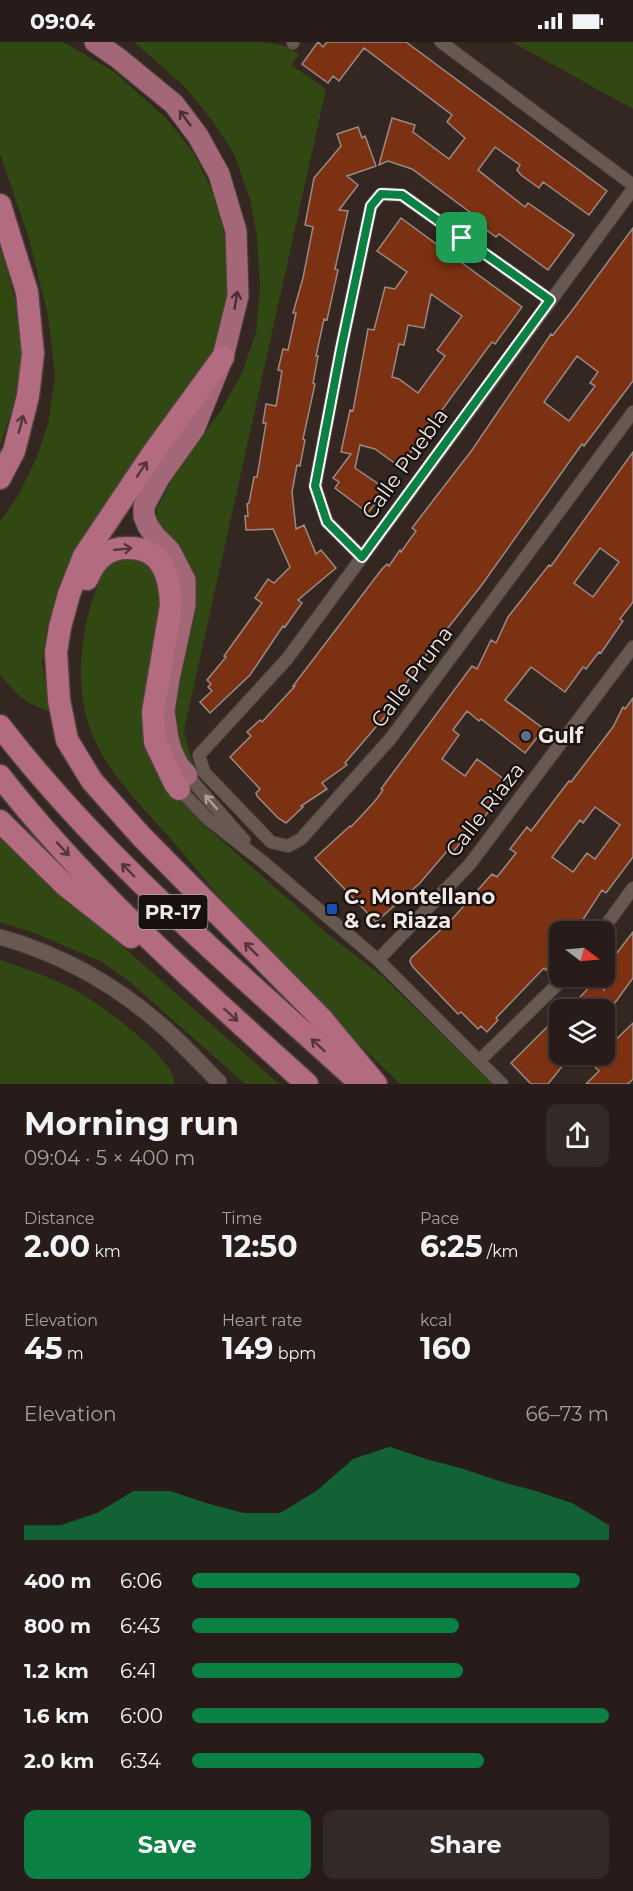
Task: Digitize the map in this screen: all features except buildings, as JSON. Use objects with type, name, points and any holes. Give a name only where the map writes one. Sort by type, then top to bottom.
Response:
[{"type":"highway","points":[[95,42],[174,104],[198,136],[219,174],[236,231],[238,296],[223,357],[194,429],[159,478],[144,506],[144,516],[148,526],[170,551],[184,580],[185,605],[164,711],[168,739],[183,782]]},
{"type":"highway","points":[[0,205],[27,292],[33,354],[28,396],[14,451],[0,478]]},
{"type":"highway","points":[[223,357],[153,453],[84,556],[69,594],[56,652],[59,700],[67,740],[92,781],[141,836],[321,1018],[376,1084]]},
{"type":"highway","points":[[141,836],[84,750],[66,695],[64,654],[74,608],[92,567],[101,556],[117,547],[148,550],[157,558],[166,573],[170,587],[171,605],[153,712],[155,742],[170,776],[183,782]]},
{"type":"highway","name":"PR-17","points":[[0,726],[51,788],[133,875],[362,1084]]},
{"type":"highway","name":"PR-17","points":[[0,776],[23,806],[122,911],[307,1084]]},
{"type":"highway","points":[[0,782],[23,806]]},
{"type":"highway","points":[[0,821],[64,884],[142,946],[202,988]]},
{"type":"street","points":[[441,42],[633,187]]},
{"type":"street","name":"Calle Puebla","points":[[199,754],[287,659],[633,187]]},
{"type":"street","points":[[362,557],[327,522],[315,486],[371,206],[381,194],[402,195],[550,300]]},
{"type":"street","name":"Calle Pruna","points":[[199,754],[204,772],[271,842],[288,846],[301,839],[391,738],[633,412]]},
{"type":"street","name":"Calle Riaza","points":[[378,960],[470,864],[633,647]]},
{"type":"street","points":[[183,782],[208,819],[262,861],[378,960],[502,1084]]},
{"type":"street","points":[[609,921],[633,888]]},
{"type":"street","points":[[0,937],[35,947],[67,961],[116,989],[160,1024],[219,1083]]},
{"type":"street","points":[[480,1060],[555,987]]},
{"type":"green space","points":[[0,42],[63,42],[113,71],[165,117],[192,150],[218,202],[230,266],[229,298],[221,340],[145,455],[89,528],[60,582],[47,627],[42,662],[50,712],[22,698],[0,674],[0,521],[18,496],[36,459],[48,424],[55,377],[48,316],[29,239],[0,154]]},
{"type":"green space","points":[[134,42],[263,42],[285,46],[299,54],[291,65],[326,89],[184,730],[189,752],[200,781],[180,754],[173,707],[194,581],[183,552],[158,525],[156,509],[179,467],[221,410],[242,373],[256,332],[260,286],[257,237],[250,199],[234,154],[211,119],[185,87]]},
{"type":"green space","points":[[512,42],[633,42],[633,109]]},
{"type":"green space","points":[[0,245],[24,332],[22,365],[12,409],[0,446]]},
{"type":"green space","points":[[138,554],[162,578],[177,797],[203,824],[330,936],[381,975],[492,1084],[400,1084],[270,954],[135,799],[110,766],[99,749],[85,711],[81,672],[84,634],[88,615],[108,561]]},
{"type":"green space","points":[[0,837],[279,1084],[245,1084],[130,982],[102,962],[32,932],[0,922]]},
{"type":"green space","points":[[0,960],[58,982],[101,1007],[151,1047],[164,1061],[172,1074],[174,1084],[0,1084]]},
{"type":"place","name":"Gulf","points":[[526,736]]},
{"type":"place","name":"C. Montellano & C. Riaza","points":[[332,909]]},
{"type":"route","points":[[381,194],[402,195],[462,238],[550,300],[362,557],[327,522],[315,486],[371,206],[381,194]]}]
